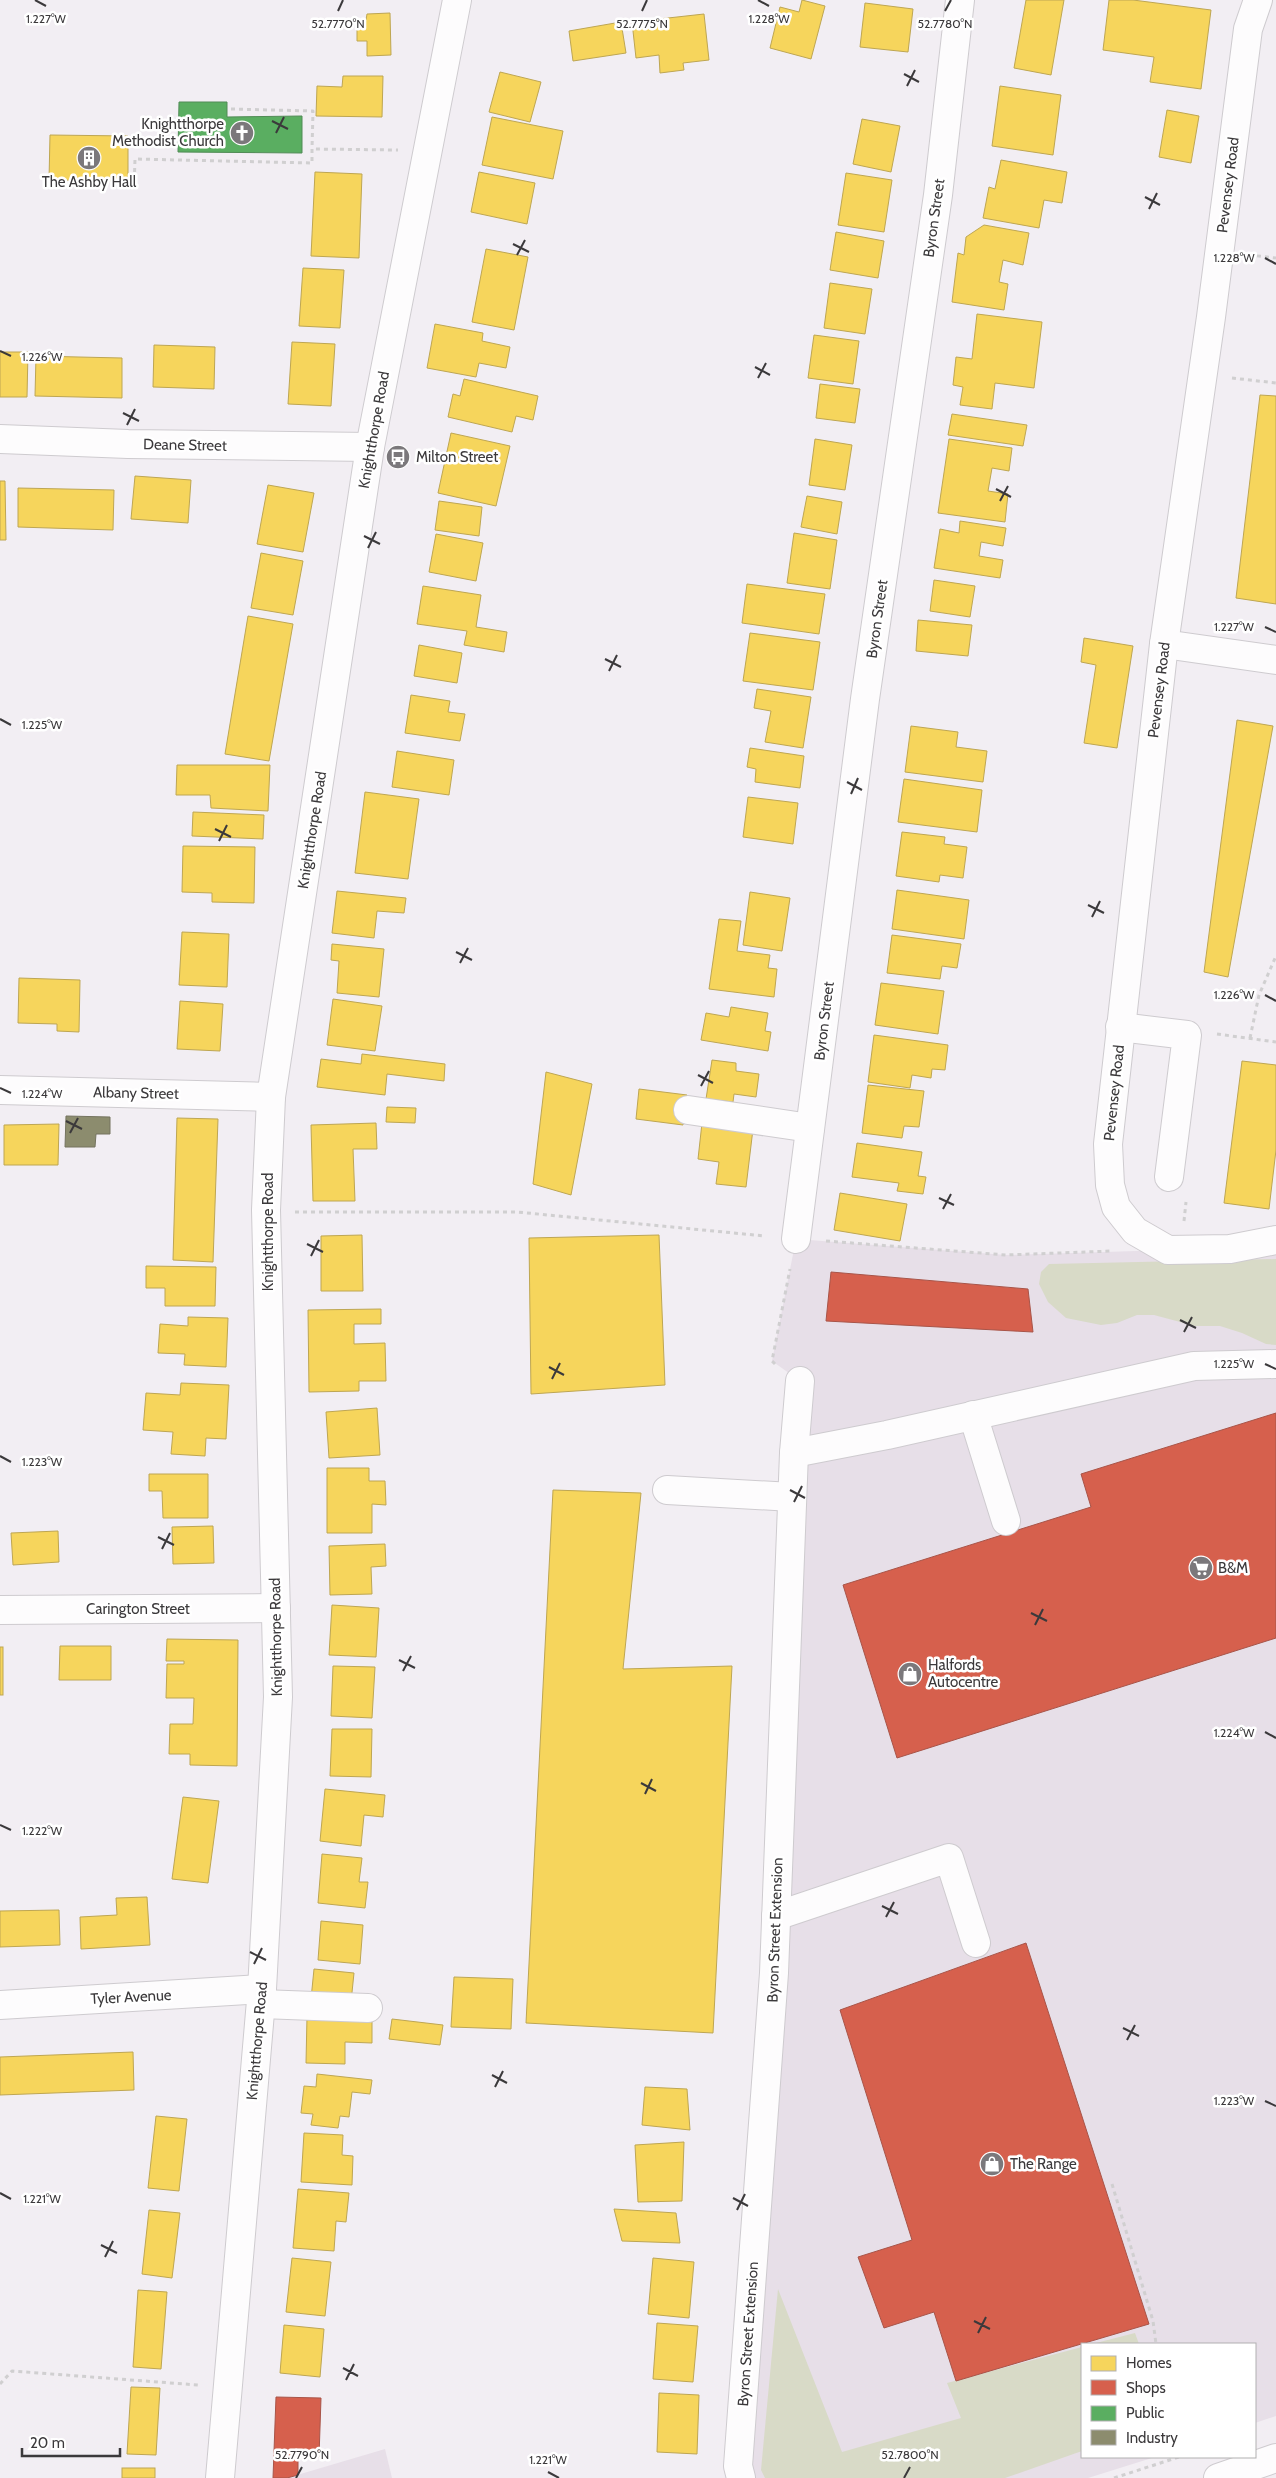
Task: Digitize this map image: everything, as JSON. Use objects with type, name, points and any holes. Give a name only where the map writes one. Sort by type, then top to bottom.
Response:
[{"type":"main road","name":"Knightthorpe Road","points":[[220,2478],[261,1997],[278,1697],[266,1210],[271,1097],[370,447],[457,0]]},
{"type":"main road","name":"Byron Street","points":[[796,1239],[865,699],[938,195],[960,0]]},
{"type":"main road","name":"Pevensey Road","points":[[1258,0],[1248,29],[1164,644],[1108,1144],[1110,1186],[1116,1207],[1135,1231],[1168,1250],[1230,1249],[1276,1240]]},
{"type":"main road","name":"Deane Street","points":[[0,439],[128,444],[370,447]]},
{"type":"main road","points":[[1164,644],[1276,660]]},
{"type":"main road","points":[[1120,1027],[1187,1035],[1169,1177]]},
{"type":"main road","name":"Albany Street","points":[[0,1090],[271,1097]]},
{"type":"main road","points":[[688,1110],[810,1128]]},
{"type":"main road","points":[[794,1453],[973,1416],[1194,1366],[1276,1364]]},
{"type":"main road","name":"Byron Street Extension","points":[[741,2478],[738,2466],[774,1973],[792,1497],[800,1381]]},
{"type":"main road","points":[[973,1416],[1006,1521]]},
{"type":"main road","points":[[667,1490],[792,1497]]},
{"type":"main road","name":"Carington Street","points":[[0,1610],[276,1608]]},
{"type":"main road","points":[[776,1916],[949,1858],[976,1943]]},
{"type":"main road","name":"Tyler Avenue","points":[[0,2005],[261,1997],[368,2008]]},
{"type":"main road","points":[[1218,2478],[1276,2458]]},
{"type":"path","points":[[134,188],[135,158],[312,163],[313,111],[231,109]]},
{"type":"path","points":[[312,149],[429,151]]},
{"type":"path","points":[[1202,374],[1276,383]]},
{"type":"path","points":[[1250,1038],[1259,995],[1276,956]]},
{"type":"path","points":[[266,1210],[516,1212],[796,1239],[1006,1254],[1120,1251]]},
{"type":"path","points":[[796,1239],[772,1361],[800,1381]]},
{"type":"path","points":[[1112,2184],[1152,2320],[1156,2343]]},
{"type":"path","points":[[0,2384],[12,2372],[228,2388]]},
{"type":"path","points":[[1114,2478],[1176,2458]]},
{"type":"shaded area","points":[[796,1239],[1006,1255],[1168,1250],[1276,1240],[1276,2416],[1256,2423],[1256,2343],[1081,2343],[1081,2458],[1152,2458],[1088,2478],[748,2478],[800,1381],[772,1361]]},
{"type":"shaded area","points":[[385,2449],[392,2478],[287,2478]]},
{"type":"green space","points":[[1276,1259],[1276,1345],[1266,1344],[1220,1326],[1195,1326],[1154,1315],[1137,1315],[1117,1323],[1101,1325],[1066,1318],[1048,1302],[1039,1284],[1041,1272],[1049,1264]]},
{"type":"green space","points":[[778,2289],[842,2452],[961,2418],[947,2383],[1081,2347],[1081,2451],[1005,2478],[765,2478],[761,2470]]},
{"type":"green space","points":[[1135,2333],[1139,2343],[1096,2343]]},
{"type":"building: Homes","points":[[802,0],[825,6],[811,59],[770,48],[780,7],[799,12]]},
{"type":"building: Homes","points":[[1026,0],[1064,0],[1051,75],[1014,68]]},
{"type":"building: Homes","points":[[1109,0],[1133,0],[1211,10],[1201,89],[1150,82],[1154,57],[1103,50]]},
{"type":"building: Homes","points":[[865,3],[913,9],[908,52],[860,47]]},
{"type":"building: Homes","points":[[390,13],[391,55],[367,56],[367,41],[357,41],[357,21],[366,20],[367,14]]},
{"type":"building: Homes","points":[[704,14],[709,60],[683,63],[684,70],[660,73],[659,55],[636,58],[632,22]]},
{"type":"building: Homes","points":[[621,22],[626,53],[573,61],[569,31]]},
{"type":"building: Homes","points":[[500,72],[541,82],[530,122],[489,112]]},
{"type":"building: Homes","points":[[343,76],[383,76],[382,117],[316,116],[317,86],[342,87]]},
{"type":"building: Homes","points":[[1000,86],[1061,95],[1053,155],[992,146]]},
{"type":"building: Homes","points":[[1167,110],[1199,116],[1191,163],[1159,157]]},
{"type":"building: Homes","points":[[492,117],[563,131],[553,179],[482,165]]},
{"type":"building: Homes","points":[[862,119],[900,126],[891,172],[853,164]]},
{"type":"building: Homes","name":"The Ashby Hall","points":[[50,135],[128,136],[128,181],[49,180]]},
{"type":"building: Homes","points":[[1001,160],[1067,172],[1062,203],[1044,200],[1039,228],[983,218],[989,187],[995,189]]},
{"type":"building: Homes","points":[[315,172],[362,174],[359,258],[311,256]]},
{"type":"building: Homes","points":[[479,172],[535,183],[527,224],[471,212]]},
{"type":"building: Homes","points":[[846,173],[892,180],[884,232],[838,225]]},
{"type":"building: Homes","points":[[984,225],[1029,233],[1023,265],[1003,260],[999,282],[1008,284],[1004,310],[952,302],[958,253],[964,255],[966,237]]},
{"type":"building: Homes","points":[[836,232],[884,241],[878,278],[830,270]]},
{"type":"building: Homes","points":[[486,249],[528,257],[514,330],[472,322]]},
{"type":"building: Homes","points":[[303,268],[344,270],[340,328],[299,326]]},
{"type":"building: Homes","points":[[830,283],[872,289],[865,334],[824,328]]},
{"type":"building: Homes","points":[[977,314],[1042,322],[1034,388],[995,383],[992,409],[960,405],[963,387],[953,385],[956,357],[972,359]]},
{"type":"building: Homes","points":[[435,324],[483,333],[482,341],[510,347],[506,368],[479,363],[476,377],[427,368]]},
{"type":"building: Homes","points":[[814,335],[859,341],[853,384],[808,378]]},
{"type":"building: Homes","points":[[292,342],[335,344],[331,406],[288,404]]},
{"type":"building: Homes","points":[[154,345],[215,347],[214,389],[153,387]]},
{"type":"building: Homes","points":[[0,352],[28,352],[27,397],[0,397]]},
{"type":"building: Homes","points":[[36,356],[122,358],[122,398],[35,396]]},
{"type":"building: Homes","points":[[464,379],[538,396],[533,420],[516,416],[512,432],[448,417],[453,394],[460,396]]},
{"type":"building: Homes","points":[[820,384],[860,389],[855,423],[816,418]]},
{"type":"building: Homes","points":[[1260,395],[1276,396],[1276,604],[1236,598]]},
{"type":"building: Homes","points":[[952,414],[1027,425],[1023,446],[948,435]]},
{"type":"building: Homes","points":[[451,433],[510,446],[496,506],[438,493]]},
{"type":"building: Homes","points":[[815,439],[852,445],[845,490],[809,485]]},
{"type":"building: Homes","points":[[949,439],[1012,448],[1009,471],[992,468],[988,491],[1008,494],[1005,522],[938,513]]},
{"type":"building: Homes","points":[[135,476],[191,480],[188,523],[131,519]]},
{"type":"building: Homes","points":[[0,481],[5,481],[6,540],[0,540]]},
{"type":"building: Homes","points":[[268,485],[314,493],[303,552],[257,544]]},
{"type":"building: Homes","points":[[18,488],[114,490],[113,530],[18,527]]},
{"type":"building: Homes","points":[[807,496],[842,502],[837,534],[801,527]]},
{"type":"building: Homes","points":[[439,501],[482,507],[479,536],[435,530]]},
{"type":"building: Homes","points":[[960,521],[1006,528],[1003,546],[981,542],[979,556],[1003,560],[1000,578],[934,568],[940,529],[959,533]]},
{"type":"building: Homes","points":[[794,533],[837,540],[830,589],[787,583]]},
{"type":"building: Homes","points":[[436,534],[483,543],[476,581],[429,572]]},
{"type":"building: Homes","points":[[261,553],[303,561],[293,615],[251,608]]},
{"type":"building: Homes","points":[[934,580],[975,586],[970,617],[930,611]]},
{"type":"building: Homes","points":[[747,584],[825,594],[819,634],[742,623]]},
{"type":"building: Homes","points":[[423,586],[481,595],[476,627],[507,632],[504,652],[464,645],[467,631],[417,624]]},
{"type":"building: Homes","points":[[248,616],[293,624],[269,761],[225,754]]},
{"type":"building: Homes","points":[[918,620],[972,625],[968,656],[916,651]]},
{"type":"building: Homes","points":[[750,633],[820,642],[813,690],[743,681]]},
{"type":"building: Homes","points":[[1084,638],[1133,646],[1117,748],[1084,743],[1096,665],[1081,662]]},
{"type":"building: Homes","points":[[419,645],[462,653],[457,683],[414,676]]},
{"type":"building: Homes","points":[[757,689],[811,697],[803,748],[765,742],[771,711],[754,708]]},
{"type":"building: Homes","points":[[411,695],[450,701],[448,712],[465,714],[460,741],[405,733]]},
{"type":"building: Homes","points":[[1237,720],[1273,726],[1228,977],[1204,972]]},
{"type":"building: Homes","points":[[911,726],[958,732],[956,747],[987,751],[983,782],[905,772]]},
{"type":"building: Homes","points":[[750,748],[804,756],[800,788],[755,782],[756,769],[747,767]]},
{"type":"building: Homes","points":[[397,751],[454,760],[449,795],[392,787]]},
{"type":"building: Homes","points":[[177,765],[270,765],[268,811],[211,808],[210,795],[176,795]]},
{"type":"building: Homes","points":[[904,779],[982,790],[977,832],[898,822]]},
{"type":"building: Homes","points":[[365,792],[419,799],[408,879],[355,873]]},
{"type":"building: Homes","points":[[748,797],[798,803],[793,844],[743,837]]},
{"type":"building: Homes","points":[[193,812],[264,815],[263,839],[192,836]]},
{"type":"building: Homes","points":[[902,832],[945,837],[944,844],[967,847],[963,878],[940,875],[939,882],[896,876]]},
{"type":"building: Homes","points":[[183,846],[255,847],[254,903],[212,902],[212,893],[182,892]]},
{"type":"building: Homes","points":[[897,890],[969,900],[964,939],[892,929]]},
{"type":"building: Homes","points":[[337,891],[406,898],[404,913],[377,911],[374,938],[332,933]]},
{"type":"building: Homes","points":[[750,892],[790,898],[782,951],[743,945]]},
{"type":"building: Homes","points":[[719,919],[741,921],[737,951],[770,955],[768,968],[777,969],[774,997],[709,989]]},
{"type":"building: Homes","points":[[182,932],[229,934],[227,987],[179,985]]},
{"type":"building: Homes","points":[[892,935],[961,944],[957,968],[942,966],[940,979],[887,973]]},
{"type":"building: Homes","points":[[332,944],[384,949],[379,997],[337,993],[339,961],[331,960]]},
{"type":"building: Homes","points":[[19,978],[80,980],[79,1032],[57,1031],[57,1024],[18,1023]]},
{"type":"building: Homes","points":[[881,983],[944,991],[938,1034],[875,1025]]},
{"type":"building: Homes","points":[[333,999],[382,1006],[375,1051],[327,1045]]},
{"type":"building: Homes","points":[[180,1001],[223,1004],[220,1051],[177,1049]]},
{"type":"building: Homes","points":[[731,1007],[768,1013],[765,1031],[771,1032],[768,1051],[701,1040],[706,1013],[729,1017]]},
{"type":"building: Homes","points":[[874,1035],[948,1045],[945,1070],[932,1069],[931,1078],[912,1075],[910,1088],[868,1082]]},
{"type":"building: Homes","points":[[362,1054],[445,1064],[444,1081],[387,1074],[385,1095],[317,1087],[321,1059],[361,1064]]},
{"type":"building: Homes","points":[[712,1060],[736,1063],[736,1071],[759,1074],[756,1097],[734,1094],[733,1102],[706,1099]]},
{"type":"building: Homes","points":[[1242,1061],[1276,1065],[1276,1150],[1269,1209],[1224,1203]]},
{"type":"building: Homes","points":[[546,1072],[592,1084],[571,1195],[533,1184]]},
{"type":"building: Homes","points":[[868,1085],[924,1091],[919,1127],[904,1126],[902,1138],[862,1133]]},
{"type":"building: Homes","points":[[639,1089],[687,1095],[683,1125],[636,1119]]},
{"type":"building: Homes","points":[[387,1107],[416,1108],[415,1123],[386,1122]]},
{"type":"building: Homes","points":[[177,1118],[218,1119],[213,1262],[173,1260]]},
{"type":"building: Homes","points":[[376,1123],[377,1149],[353,1149],[355,1201],[313,1201],[311,1125]]},
{"type":"building: Homes","points":[[702,1123],[753,1129],[746,1187],[716,1184],[719,1162],[698,1159]]},
{"type":"building: Homes","points":[[59,1124],[58,1165],[4,1165],[4,1125]]},
{"type":"building: Homes","points":[[857,1143],[922,1152],[918,1176],[926,1177],[923,1194],[897,1191],[899,1183],[852,1177]]},
{"type":"building: Homes","points":[[840,1193],[907,1204],[900,1241],[834,1230]]},
{"type":"building: Homes","points":[[362,1235],[363,1291],[321,1291],[321,1236]]},
{"type":"building: Homes","points":[[659,1235],[665,1385],[531,1394],[529,1238]]},
{"type":"building: Homes","points":[[146,1266],[216,1267],[215,1306],[165,1306],[165,1288],[146,1288]]},
{"type":"building: Homes","points":[[381,1309],[381,1324],[354,1324],[354,1344],[385,1343],[386,1381],[359,1381],[359,1391],[309,1392],[308,1310]]},
{"type":"building: Homes","points":[[188,1317],[228,1318],[226,1367],[184,1365],[185,1354],[158,1353],[160,1324],[188,1326]]},
{"type":"building: Homes","points":[[181,1383],[229,1385],[226,1439],[206,1438],[205,1456],[171,1454],[173,1432],[143,1430],[146,1393],[180,1395]]},
{"type":"building: Homes","points":[[377,1408],[380,1455],[329,1458],[326,1412]]},
{"type":"building: Homes","points":[[327,1468],[369,1468],[369,1481],[385,1481],[386,1505],[372,1504],[372,1533],[327,1533]]},
{"type":"building: Homes","points":[[149,1474],[208,1474],[208,1518],[163,1518],[162,1491],[149,1491]]},
{"type":"building: Homes","points":[[553,1490],[641,1493],[623,1669],[732,1666],[713,2033],[526,2023]]},
{"type":"building: Homes","points":[[213,1526],[214,1563],[173,1564],[172,1527]]},
{"type":"building: Homes","points":[[58,1531],[59,1562],[13,1565],[11,1533]]},
{"type":"building: Homes","points":[[385,1544],[386,1566],[371,1567],[372,1594],[330,1595],[329,1546]]},
{"type":"building: Homes","points":[[332,1605],[379,1608],[376,1657],[329,1655]]},
{"type":"building: Homes","points":[[167,1639],[238,1640],[237,1766],[190,1765],[190,1754],[169,1754],[170,1724],[193,1724],[194,1698],[166,1698],[167,1664],[184,1664],[184,1661],[166,1661]]},
{"type":"building: Homes","points":[[60,1646],[111,1646],[111,1680],[59,1680]]},
{"type":"building: Homes","points":[[0,1647],[3,1647],[3,1695],[0,1695]]},
{"type":"building: Homes","points":[[333,1666],[375,1667],[372,1718],[331,1716]]},
{"type":"building: Homes","points":[[332,1729],[372,1729],[371,1777],[330,1776]]},
{"type":"building: Homes","points":[[325,1789],[385,1795],[383,1817],[364,1815],[361,1846],[320,1841]]},
{"type":"building: Homes","points":[[183,1797],[219,1801],[208,1883],[172,1879]]},
{"type":"building: Homes","points":[[322,1854],[362,1858],[359,1882],[368,1882],[365,1908],[318,1903]]},
{"type":"building: Homes","points":[[147,1897],[150,1945],[81,1949],[80,1917],[117,1915],[116,1898]]},
{"type":"building: Homes","points":[[59,1910],[60,1945],[0,1947],[0,1911]]},
{"type":"building: Homes","points":[[321,1921],[363,1925],[360,1964],[318,1960]]},
{"type":"building: Homes","points":[[314,1969],[354,1973],[351,2002],[311,1999]]},
{"type":"building: Homes","points":[[454,1977],[513,1979],[511,2029],[451,2027]]},
{"type":"building: Homes","points":[[307,2017],[372,2019],[372,2043],[345,2042],[345,2064],[306,2063]]},
{"type":"building: Homes","points":[[392,2019],[443,2025],[440,2045],[389,2039]]},
{"type":"building: Homes","points":[[133,2052],[134,2090],[0,2095],[0,2057]]},
{"type":"building: Homes","points":[[317,2074],[372,2080],[370,2094],[352,2092],[349,2117],[340,2116],[338,2128],[311,2125],[313,2114],[301,2113],[304,2086],[316,2087]]},
{"type":"building: Homes","points":[[645,2087],[687,2089],[690,2130],[642,2125]]},
{"type":"building: Homes","points":[[156,2116],[187,2119],[179,2191],[148,2188]]},
{"type":"building: Homes","points":[[304,2133],[343,2135],[342,2155],[353,2156],[352,2185],[301,2182]]},
{"type":"building: Homes","points":[[684,2142],[682,2201],[638,2202],[635,2145]]},
{"type":"building: Homes","points":[[298,2189],[349,2193],[346,2222],[336,2221],[334,2251],[293,2248]]},
{"type":"building: Homes","points":[[614,2209],[676,2213],[680,2243],[622,2241]]},
{"type":"building: Homes","points":[[149,2210],[180,2213],[172,2278],[142,2274]]},
{"type":"building: Homes","points":[[292,2258],[331,2262],[325,2316],[286,2312]]},
{"type":"building: Homes","points":[[653,2258],[694,2262],[689,2318],[648,2314]]},
{"type":"building: Homes","points":[[138,2290],[167,2292],[161,2369],[133,2367]]},
{"type":"building: Homes","points":[[657,2323],[698,2326],[693,2382],[653,2379]]},
{"type":"building: Homes","points":[[284,2325],[324,2329],[320,2377],[280,2373]]},
{"type":"building: Homes","points":[[131,2387],[160,2388],[156,2455],[127,2454]]},
{"type":"building: Homes","points":[[659,2393],[699,2395],[697,2454],[657,2452]]},
{"type":"building: Homes","points":[[122,2468],[155,2468],[155,2478],[122,2478]]},
{"type":"building: Shops","points":[[831,1272],[1028,1289],[1033,1332],[826,1321]]},
{"type":"building: Shops","points":[[1276,1413],[1276,1638],[897,1758],[843,1585],[1091,1507],[1081,1474]]},
{"type":"building: Shops","points":[[1026,1943],[1149,2324],[956,2381],[934,2312],[884,2328],[858,2257],[912,2240],[840,2010]]},
{"type":"building: Shops","points":[[276,2397],[321,2398],[319,2457],[298,2456],[298,2475],[287,2478],[273,2478]]},
{"type":"building: Public","points":[[179,102],[227,102],[227,117],[302,116],[302,153],[178,152]]},
{"type":"building: Industry","points":[[66,1116],[110,1117],[110,1134],[96,1134],[95,1147],[65,1147]]},
{"type":"place","name":"Knightthorpe Methodist Church","points":[[242,133]]},
{"type":"place","name":"The Ashby Hall","points":[[89,158]]},
{"type":"place","name":"Milton Street","points":[[398,457]]},
{"type":"place","name":"B&M","points":[[1201,1568]]},
{"type":"place","name":"Halfords Autocentre","points":[[910,1674]]},
{"type":"place","name":"The Range","points":[[992,2164]]}]
